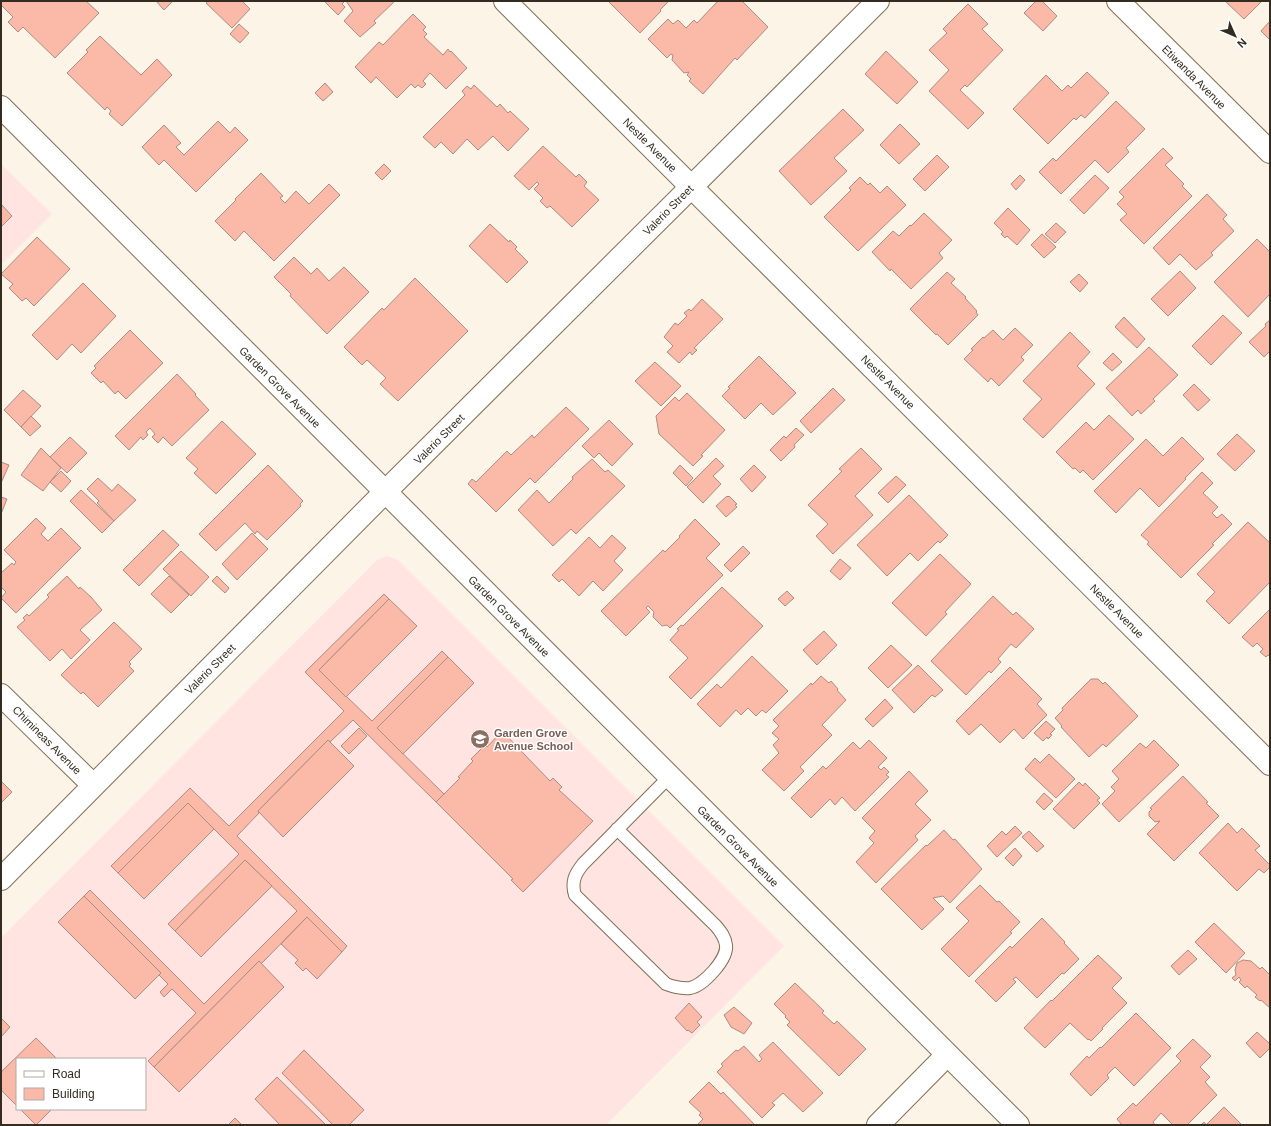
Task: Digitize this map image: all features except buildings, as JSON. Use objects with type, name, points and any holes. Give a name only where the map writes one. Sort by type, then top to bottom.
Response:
[{"type":"street","name":"Nestle Avenue","points":[[505,1],[1270,764]]},
{"type":"street","name":"Valerio Street","points":[[1,879],[385,492],[878,1]]},
{"type":"street","name":"Etiwanda Avenue","points":[[1118,1],[1270,152]]},
{"type":"street","name":"Garden Grove Avenue","points":[[1,107],[1018,1125]]},
{"type":"street","name":"Chimineas Avenue","points":[[1,695],[93,786]]},
{"type":"street","points":[[878,1125],[947,1055]]},
{"type":"lane","points":[[617,829],[716,926],[724,936],[726,946],[720,963],[707,978],[691,988],[678,988],[666,984],[575,895],[573,887],[575,874],[583,864],[617,829],[669,777]]},
{"type":"shaded area","points":[[1,164],[52,214],[1,265]]},
{"type":"shaded area","points":[[387,556],[398,560],[784,946],[606,1125],[1,1125],[1,938],[377,560]]},
{"type":"place","name":"Garden Grove Avenue School","points":[[480,739]]}]
